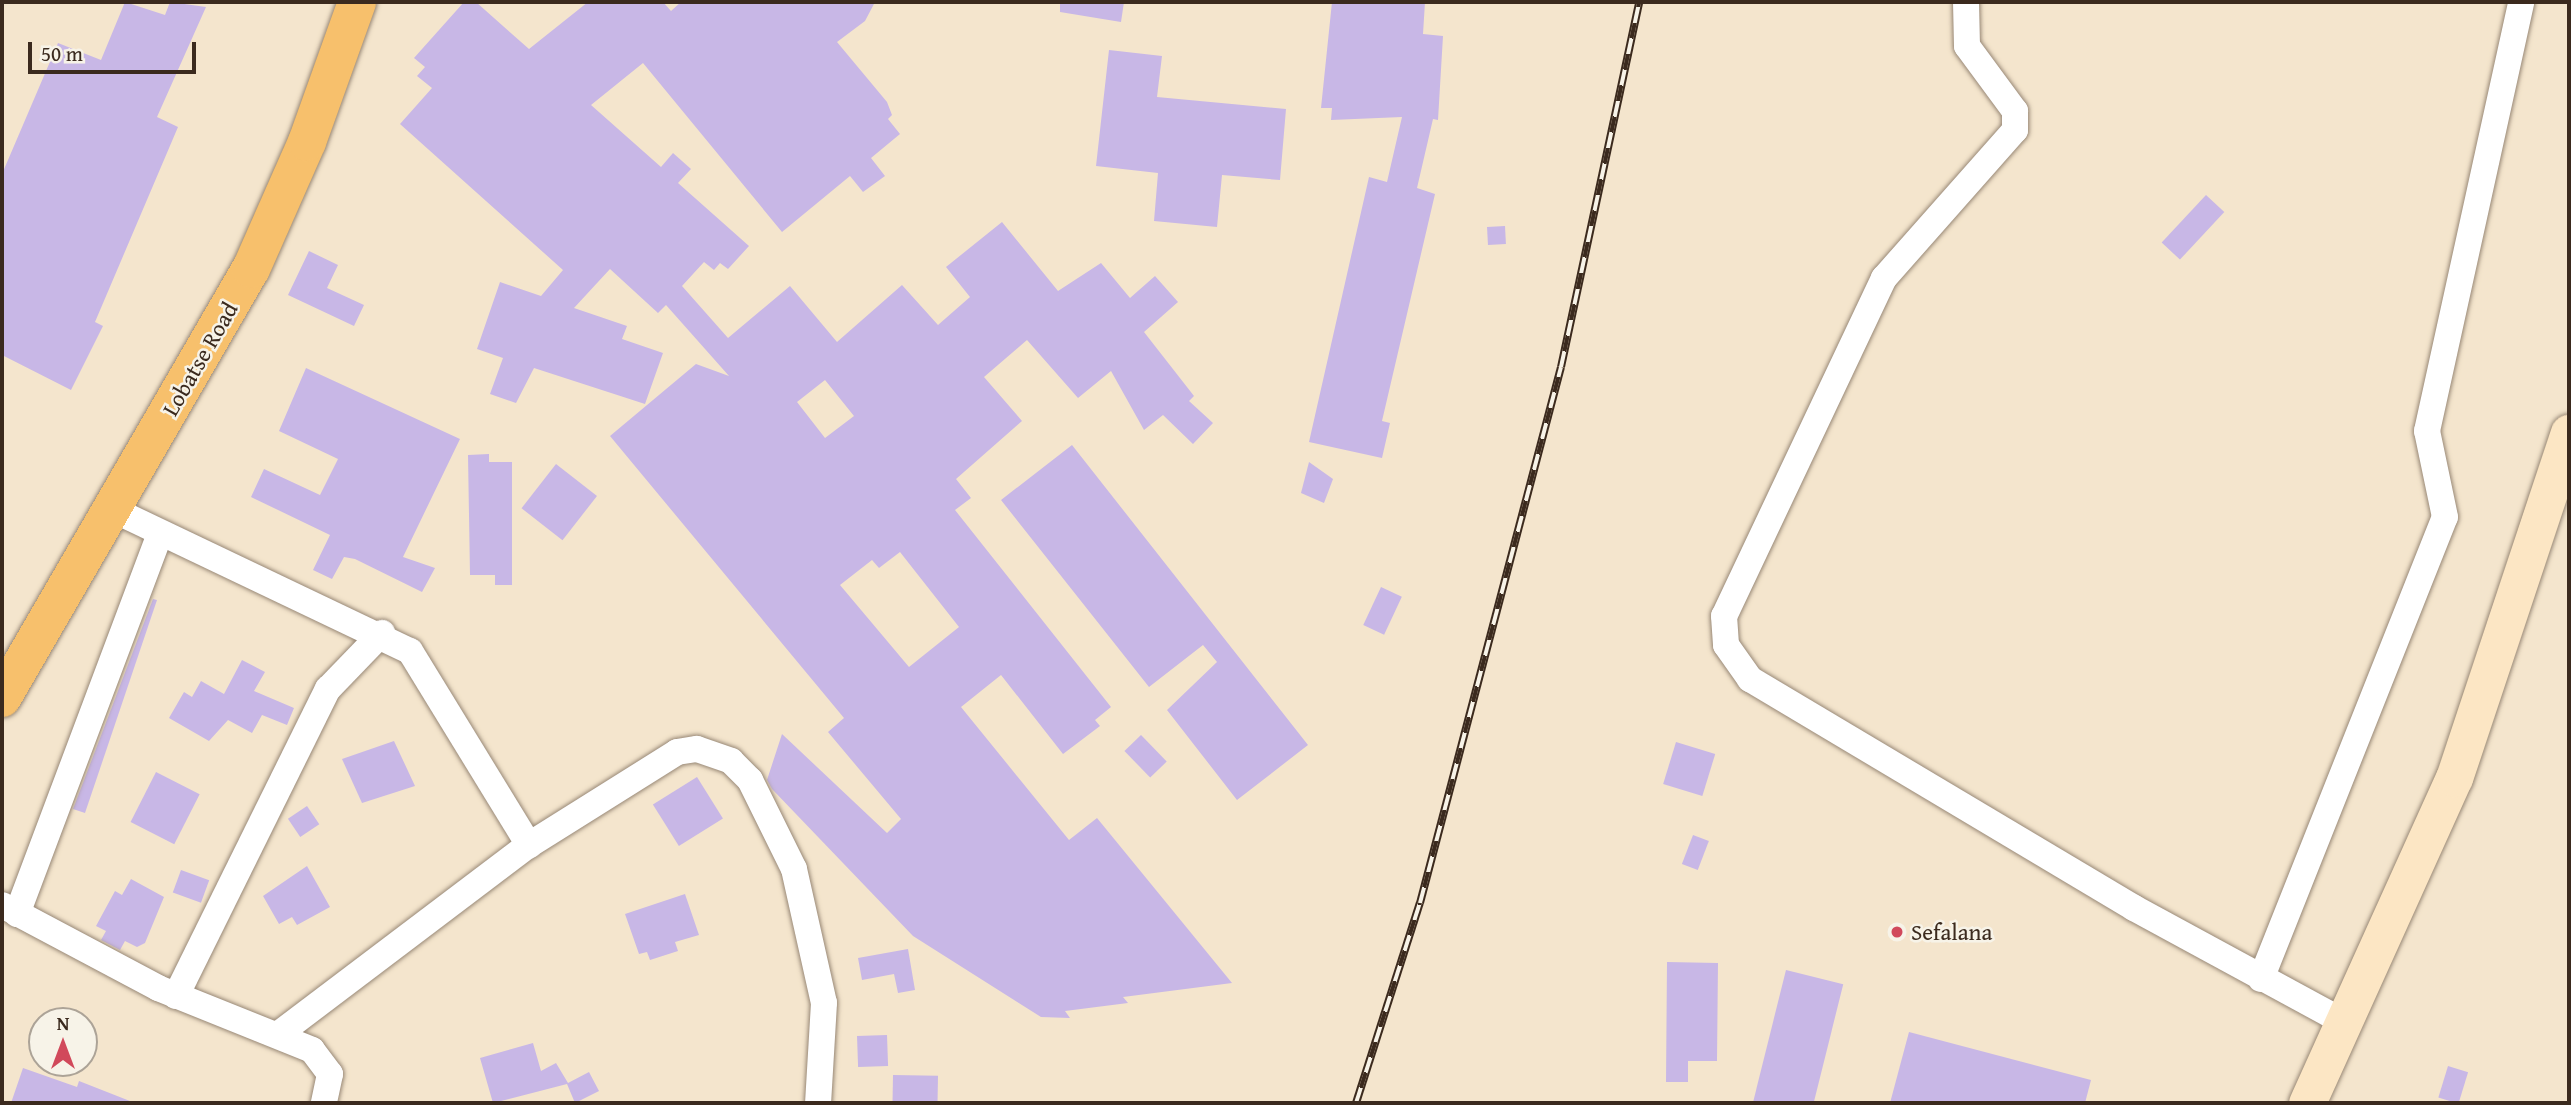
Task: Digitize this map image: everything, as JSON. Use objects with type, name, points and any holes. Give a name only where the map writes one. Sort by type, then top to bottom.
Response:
[{"type":"highway","name":"Lobatse Road","points":[[2,698],[215,336],[282,204],[357,2]]},
{"type":"main road","points":[[2307,1103],[2454,778],[2569,433]]},
{"type":"street","points":[[1966,2],[1967,46],[2015,111],[2015,130],[1884,278],[1724,616],[1726,645],[1749,679],[2261,979],[2344,1021]]},
{"type":"street","points":[[2261,979],[2445,517],[2427,431],[2521,2]]},
{"type":"street","points":[[112,509],[160,534],[382,633],[421,661],[529,845]]},
{"type":"street","points":[[160,534],[9,909],[176,996],[280,1033],[323,1062],[331,1085],[324,1103]]},
{"type":"street","points":[[176,996],[328,689],[382,633]]},
{"type":"street","points":[[280,1033],[529,845],[677,752],[714,751],[731,761],[768,810],[807,909],[824,1003],[818,1103]]},
{"type":"building","points":[[125,2],[165,15],[170,2],[206,7],[157,117],[178,127],[95,322],[103,326],[71,390],[2,355],[2,174],[58,43],[101,60]]},
{"type":"building","points":[[464,2],[476,2],[529,49],[588,2],[663,2],[671,11],[681,2],[875,2],[865,21],[837,42],[887,102],[892,115],[888,119],[900,134],[871,158],[885,176],[863,192],[850,176],[782,232],[643,63],[591,105],[661,167],[673,153],[691,169],[678,183],[749,246],[728,269],[720,263],[714,270],[704,262],[682,286],[728,338],[790,286],[837,342],[902,285],[938,325],[970,297],[946,267],[1002,222],[1058,291],[1101,263],[1130,298],[1155,276],[1178,302],[1144,332],[1194,396],[1189,401],[1213,423],[1193,444],[1163,415],[1144,430],[1111,371],[1078,398],[1027,340],[984,377],[1022,421],[956,479],[971,498],[955,510],[1111,707],[1095,720],[1100,726],[1063,754],[1001,675],[961,707],[1069,840],[1097,818],[1232,983],[1123,997],[1128,1003],[1065,1011],[1070,1018],[1041,1017],[913,936],[772,789],[767,780],[782,734],[887,833],[901,819],[828,732],[844,718],[610,436],[696,364],[729,376],[666,305],[658,313],[610,269],[574,308],[627,326],[622,339],[663,353],[645,404],[534,368],[516,403],[490,394],[503,358],[477,349],[500,282],[541,296],[563,270],[400,124],[432,88],[417,76],[425,67],[414,58]],"holes":[[[825,380],[854,416],[825,438],[797,402]],[[900,552],[959,627],[909,667],[840,585],[872,560],[879,568]]]},
{"type":"building","points":[[1060,2],[1124,2],[1121,22],[1060,12]]},
{"type":"building","points":[[1332,2],[1425,2],[1423,34],[1443,36],[1438,120],[1433,119],[1417,188],[1435,194],[1382,421],[1390,423],[1382,458],[1309,442],[1369,177],[1387,182],[1402,117],[1331,120],[1332,108],[1321,108]]},
{"type":"building","points":[[1109,50],[1162,56],[1157,97],[1286,109],[1280,180],[1222,175],[1217,227],[1154,221],[1158,173],[1096,166]]},
{"type":"building","points":[[2206,195],[2224,212],[2180,260],[2162,243]]},
{"type":"building","points":[[1505,226],[1506,244],[1488,245],[1487,227]]},
{"type":"building","points":[[309,251],[338,265],[327,288],[364,305],[354,326],[288,295]]},
{"type":"building","points":[[306,368],[460,439],[403,557],[435,568],[422,592],[355,559],[344,557],[332,579],[313,570],[330,535],[251,497],[264,469],[320,495],[338,459],[279,431]]},
{"type":"building","points":[[1072,445],[1308,745],[1237,800],[1167,710],[1217,662],[1203,645],[1149,687],[1001,500]]},
{"type":"building","points":[[489,454],[489,462],[512,462],[512,585],[495,585],[495,575],[470,575],[468,455]]},
{"type":"building","points":[[1309,462],[1333,479],[1324,503],[1301,493]]},
{"type":"building","points":[[556,464],[597,496],[562,540],[522,508]]},
{"type":"building","points":[[1381,587],[1402,597],[1384,635],[1363,625]]},
{"type":"building","points":[[153,599],[157,600],[85,813],[73,809]]},
{"type":"building","points":[[242,660],[265,672],[254,691],[294,708],[287,725],[262,715],[252,733],[228,720],[209,741],[169,718],[184,692],[192,697],[201,681],[224,694]]},
{"type":"building","points":[[1141,735],[1167,762],[1150,778],[1124,751]]},
{"type":"building","points":[[394,741],[415,786],[362,803],[342,759]]},
{"type":"building","points":[[1676,742],[1715,754],[1702,796],[1663,784]]},
{"type":"building","points":[[156,772],[200,794],[174,844],[131,822]]},
{"type":"building","points":[[697,777],[723,819],[679,846],[653,805]]},
{"type":"building","points":[[307,806],[319,824],[300,837],[288,819]]},
{"type":"building","points":[[1693,835],[1709,841],[1698,870],[1682,864]]},
{"type":"building","points":[[307,866],[330,907],[297,925],[292,917],[279,924],[263,896]]},
{"type":"building","points":[[181,870],[209,880],[201,903],[173,893]]},
{"type":"building","points":[[131,879],[164,897],[145,943],[137,947],[125,941],[120,950],[101,940],[106,931],[96,926],[115,891],[122,895]]},
{"type":"building","points":[[685,894],[699,935],[675,942],[678,951],[650,960],[647,952],[639,954],[625,914]]},
{"type":"building","points":[[908,949],[915,990],[898,993],[894,974],[862,980],[858,958]]},
{"type":"building","points":[[1667,962],[1718,963],[1717,1061],[1688,1061],[1688,1082],[1666,1082]]},
{"type":"building","points":[[1786,970],[1843,984],[1814,1103],[1753,1103]]},
{"type":"building","points":[[1909,1032],[2091,1080],[2085,1103],[1890,1103]]},
{"type":"building","points":[[887,1035],[888,1066],[858,1067],[857,1036]]},
{"type":"building","points":[[533,1043],[541,1071],[556,1063],[568,1083],[589,1072],[599,1091],[575,1103],[567,1084],[493,1103],[480,1058]]},
{"type":"building","points":[[2448,1066],[2468,1072],[2459,1103],[2438,1098]]},
{"type":"building","points":[[23,1068],[28,1070],[28,1077],[49,1077],[77,1087],[79,1081],[135,1103],[11,1103]]},
{"type":"building","points":[[893,1075],[938,1076],[938,1103],[893,1103]]},
{"type":"railway","points":[[1356,1103],[1420,903],[1561,367],[1639,2]]},
{"type":"place","name":"Sefalana","points":[[1897,932]]}]
